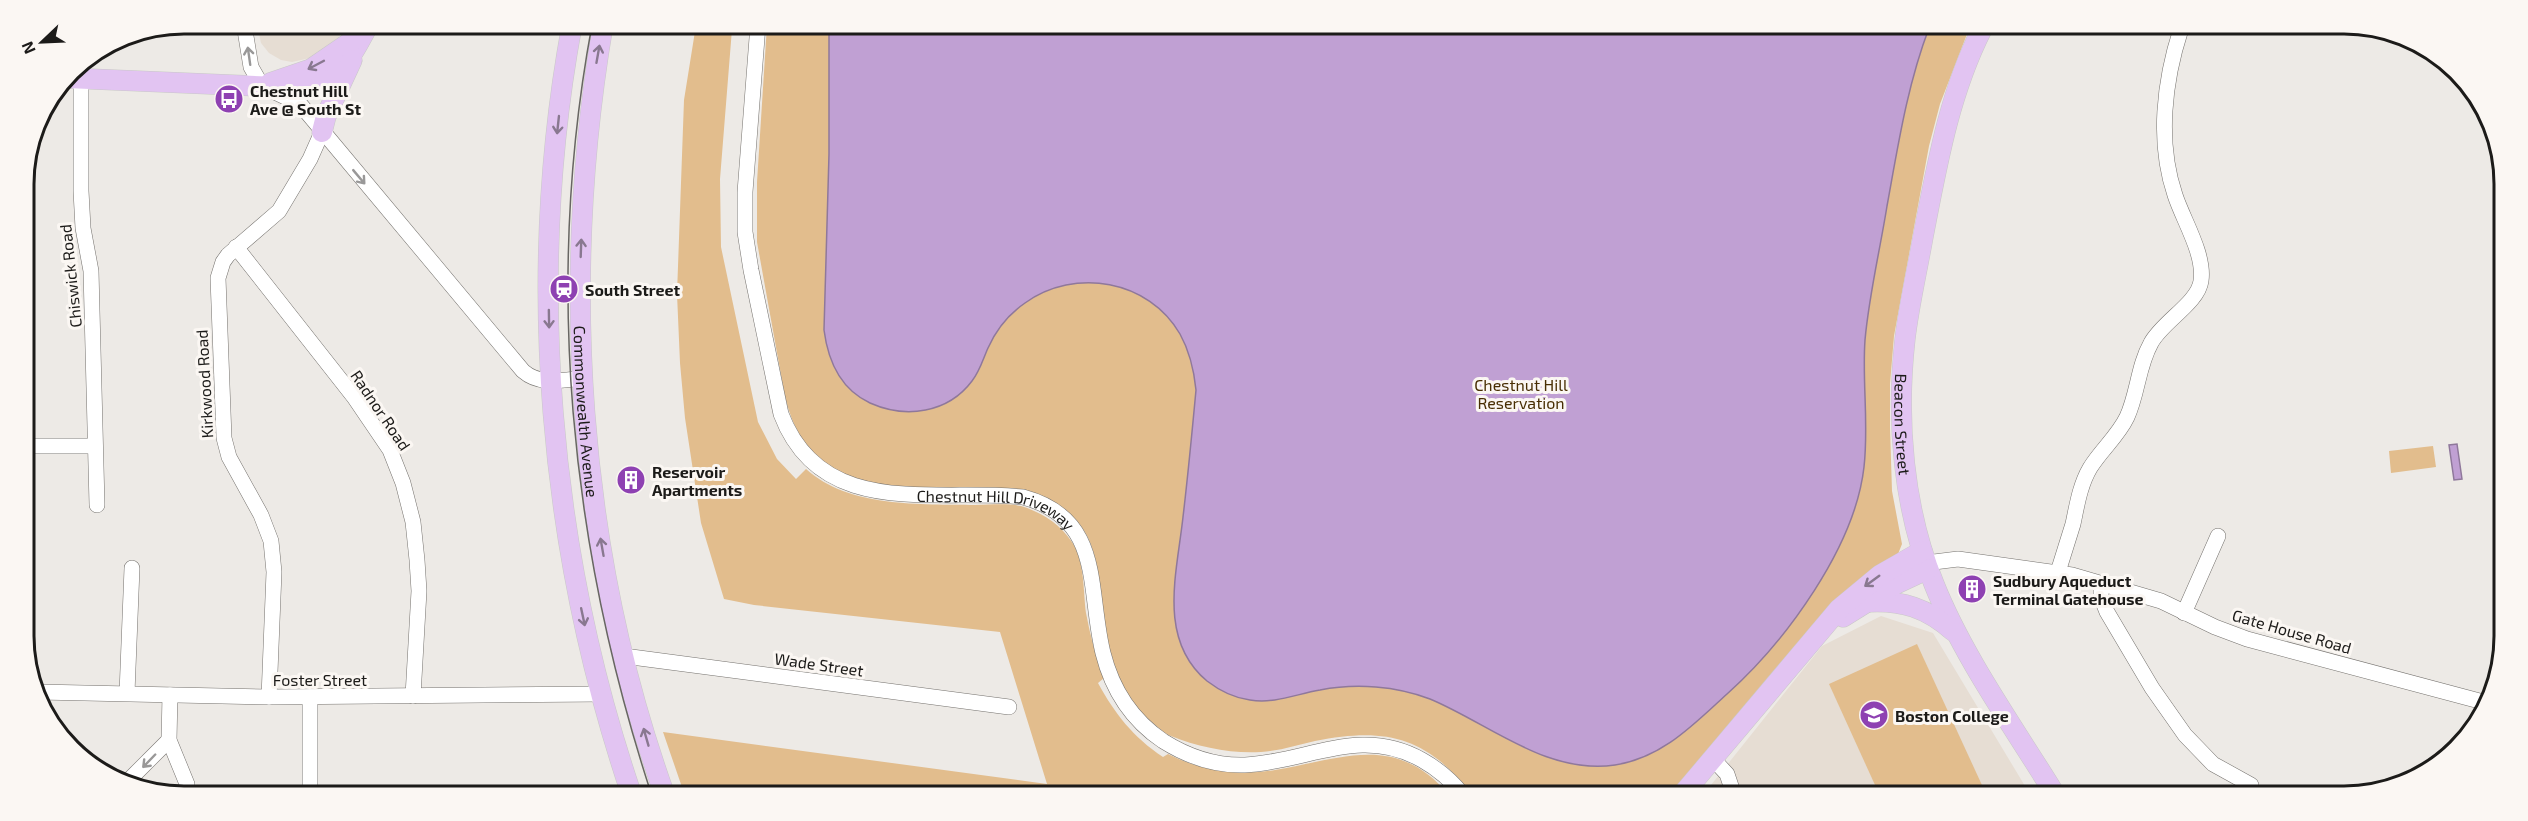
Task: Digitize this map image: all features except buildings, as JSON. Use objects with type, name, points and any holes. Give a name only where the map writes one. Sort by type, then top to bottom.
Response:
[{"type":"main road","name":"Commonwealth Avenue","points":[[571,34],[558,120],[551,213],[549,299],[551,381],[558,458],[571,550],[602,694],[629,786]]},
{"type":"main road","name":"Commonwealth Avenue","points":[[602,34],[590,112],[583,206],[580,299],[583,378],[597,519],[624,657],[662,786]]},
{"type":"main road","name":"Beacon Street","points":[[1980,34],[1962,77],[1945,128],[1905,337],[1902,384],[1903,449],[1910,495],[1925,561],[1957,634],[2050,786]]},
{"type":"main road","points":[[80,78],[295,89],[311,85],[337,72],[350,60],[363,35]]},
{"type":"main road","points":[[322,132],[326,116],[340,91],[363,35]]},
{"type":"main road","points":[[1820,631],[1868,602],[1925,561]]},
{"type":"main road","points":[[1690,786],[1820,631],[1865,586],[1925,561]]},
{"type":"main road","points":[[1868,602],[1891,601],[1913,606],[1935,617],[1957,634]]},
{"type":"street","points":[[245,34],[250,67],[262,86],[300,104],[523,371],[538,380],[583,378]]},
{"type":"street","name":"Chestnut Hill Driveway","points":[[757,34],[746,192],[746,232],[751,270],[781,414],[791,436],[806,457],[828,475],[870,491],[1023,497],[1044,505],[1064,517],[1080,537],[1087,554],[1103,653],[1116,687],[1127,706],[1145,727],[1177,749],[1204,759],[1246,765],[1343,746],[1382,745],[1402,750],[1434,767],[1454,786]]},
{"type":"street","points":[[2058,572],[2084,480],[2099,455],[2122,427],[2150,345],[2162,327],[2194,297],[2201,283],[2200,263],[2170,180],[2166,149],[2167,91],[2179,34]]},
{"type":"street","name":"Chiswick Road","points":[[74,84],[83,228],[91,271],[97,505]]},
{"type":"street","name":"Kirkwood Road","points":[[269,698],[274,572],[271,541],[261,515],[229,457],[224,438],[217,287],[223,262],[236,247],[261,229],[279,212],[310,159],[322,132]]},
{"type":"street","name":"Radnor Road","points":[[236,247],[354,398],[390,450],[403,483],[413,522],[417,560],[419,591],[413,696]]},
{"type":"street","points":[[34,446],[95,446]]},
{"type":"street","points":[[2184,613],[2218,536]]},
{"type":"street","name":"Gate House Road","points":[[1925,561],[1958,559],[2017,569],[2058,572],[2161,602],[2247,639],[2478,701]]},
{"type":"street","points":[[127,693],[132,568]]},
{"type":"street","points":[[2102,584],[2101,597],[2107,612],[2152,688],[2185,735],[2212,764],[2251,785]]},
{"type":"street","name":"Wade Street","points":[[624,657],[1009,707]]},
{"type":"street","name":"Foster Street","points":[[45,692],[269,698],[602,694]]},
{"type":"street","points":[[170,695],[169,740],[187,786]]},
{"type":"street","points":[[310,697],[310,786]]},
{"type":"street","points":[[132,777],[169,740]]},
{"type":"street","points":[[1713,759],[1727,774],[1731,786]]},
{"type":"shaded area","points":[[259,34],[341,34],[310,58],[292,62],[281,60],[269,53],[261,43]]},
{"type":"shaded area","name":"Chestnut Hill Reservation","points":[[829,34],[1927,34],[1904,116],[1869,306],[1864,356],[1866,435],[1864,467],[1858,498],[1847,529],[1814,591],[1794,620],[1749,672],[1689,728],[1662,748],[1632,761],[1615,765],[1590,766],[1542,755],[1452,709],[1404,691],[1362,686],[1320,690],[1277,700],[1259,701],[1238,698],[1207,681],[1191,664],[1181,646],[1174,604],[1196,390],[1191,361],[1180,334],[1150,301],[1131,291],[1110,285],[1088,283],[1066,285],[1045,292],[1014,312],[991,341],[972,381],[951,400],[926,410],[912,412],[884,408],[870,403],[851,390],[837,373],[832,363],[824,330],[829,154]]},
{"type":"shaded area","points":[[2457,444],[2462,479],[2454,480],[2449,445]]},
{"type":"shaded area","name":"Boston College","points":[[1881,616],[1933,633],[2025,786],[1711,785],[1822,646]]},
{"type":"green space","points":[[695,34],[732,34],[720,179],[721,247],[758,422],[777,459],[796,479],[806,469],[823,482],[843,491],[886,501],[1021,506],[1043,515],[1056,524],[1072,542],[1079,558],[1086,613],[1104,678],[1098,683],[1126,724],[1163,757],[1168,754],[1194,765],[1220,771],[1261,772],[1346,756],[1388,757],[1409,763],[1429,775],[1440,786],[682,786],[663,732],[1047,784],[1000,632],[754,605],[724,599],[701,523],[685,418],[680,363],[677,294],[684,100]]},
{"type":"green space","name":"Chestnut Hill Reservation","points":[[766,34],[1967,34],[1940,104],[1929,146],[1894,336],[1890,384],[1892,491],[1902,544],[1898,554],[1839,598],[1680,786],[1464,786],[1438,760],[1421,748],[1384,736],[1340,737],[1274,750],[1250,752],[1227,751],[1168,735],[1139,710],[1124,687],[1109,645],[1098,573],[1091,544],[1075,519],[1063,510],[1026,495],[986,489],[903,487],[865,482],[831,468],[804,441],[785,397],[757,242],[757,182]]},
{"type":"green space","points":[[2433,446],[2436,467],[2391,473],[2389,451]]},
{"type":"green space","points":[[1917,644],[1982,786],[1875,786],[1829,684]]},
{"type":"tram line","points":[[591,34],[577,122],[570,219],[568,316],[573,412],[584,509],[601,605],[623,699],[649,786]]},
{"type":"place","name":"Chestnut Hill Ave @ South St","points":[[229,99]]},
{"type":"place","name":"South Street","points":[[564,289]]},
{"type":"place","name":"Reservoir Apartments","points":[[631,480]]},
{"type":"place","name":"Sudbury Aqueduct Terminal Gatehouse","points":[[1972,589]]},
{"type":"place","name":"Boston College","points":[[1874,715]]}]
